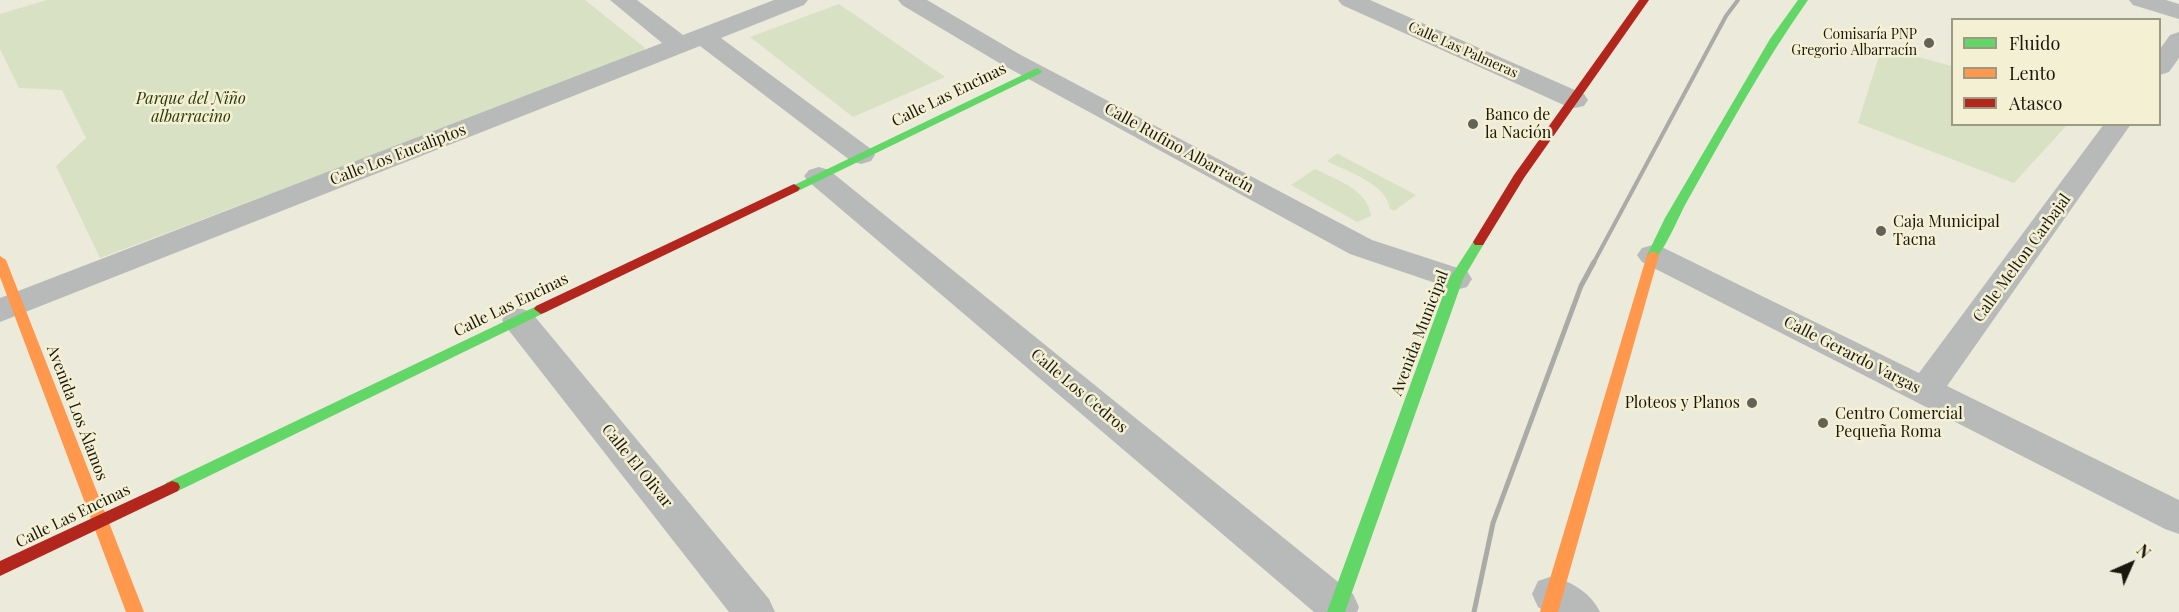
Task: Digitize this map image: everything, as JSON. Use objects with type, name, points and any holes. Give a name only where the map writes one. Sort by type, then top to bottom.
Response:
[{"type":"main road","name":"Avenida Municipal","points":[[1337,609],[1456,279],[1518,178],[1644,0]]},
{"type":"main road","points":[[1560,606],[1653,255],[1671,218],[1775,39],[1803,0]]},
{"type":"main road","name":"Calle Las Encinas","points":[[0,569],[1037,71]]},
{"type":"main road","name":"Avenida Los Álamos","points":[[0,260],[8,308],[100,521],[135,612]]},
{"type":"street","points":[[622,0],[691,41],[861,155]]},
{"type":"street","name":"Calle Los Eucaliptos","points":[[8,308],[796,0]]},
{"type":"street","name":"Calle Rufino Albarracín","points":[[910,0],[1010,59],[1037,71],[1361,247],[1456,279]]},
{"type":"street","name":"Calle Las Palmeras","points":[[1350,0],[1575,100]]},
{"type":"street","points":[[2141,0],[2179,12]]},
{"type":"street","points":[[2161,66],[2179,40]]},
{"type":"street","name":"Calle Melton Carbajal","points":[[1925,391],[2117,126]]},
{"type":"street","name":"Calle Los Cedros","points":[[819,176],[1337,609]]},
{"type":"street","name":"Calle Gerardo Vargas","points":[[1653,255],[2179,518]]},
{"type":"street","name":"Calle El Olivar","points":[[519,320],[754,612]]},
{"type":"green space","name":"Parque del Niño albarracino","points":[[47,0],[585,0],[645,48],[641,54],[100,258],[56,166],[86,138],[62,90],[19,88],[0,49],[0,14]]},
{"type":"green space","points":[[839,4],[945,77],[853,117],[750,37]]},
{"type":"green space","points":[[1903,53],[1951,66],[1951,126],[2066,126],[2014,183],[1858,123],[1879,56]]},
{"type":"green space","points":[[1337,154],[1416,195],[1394,211],[1390,209],[1387,200],[1374,185],[1327,161]]},
{"type":"green space","points":[[1315,169],[1358,192],[1369,207],[1371,216],[1357,222],[1291,185]]},
{"type":"railway","points":[[1593,264],[1726,16],[1738,0]]},
{"type":"railway","points":[[1474,612],[1493,523],[1581,286],[1594,262]]},
{"type":"traffic: fast","points":[[1653,255],[1671,218],[1775,39],[1803,0]]},
{"type":"traffic: fast","points":[[794,188],[1037,71]]},
{"type":"traffic: fast","points":[[1336,612],[1456,279],[1479,242]]},
{"type":"traffic: fast","points":[[172,487],[541,309]]},
{"type":"traffic: slow","points":[[1549,612],[1653,255]]},
{"type":"traffic: slow","points":[[0,260],[135,612]]},
{"type":"traffic: jam","points":[[1479,242],[1518,178],[1644,0]]},
{"type":"traffic: jam","points":[[541,309],[794,188]]},
{"type":"traffic: jam","points":[[0,569],[172,487]]},
{"type":"place","name":"Comisaría PNP Gregorio Albarracín","points":[[1929,43]]},
{"type":"place","name":"Banco de la Nación","points":[[1473,124]]},
{"type":"place","name":"Caja Municipal Tacna","points":[[1881,231]]},
{"type":"place","name":"Ploteos y Planos","points":[[1752,403]]},
{"type":"place","name":"Centro Comercial Pequeña Roma","points":[[1823,423]]}]
